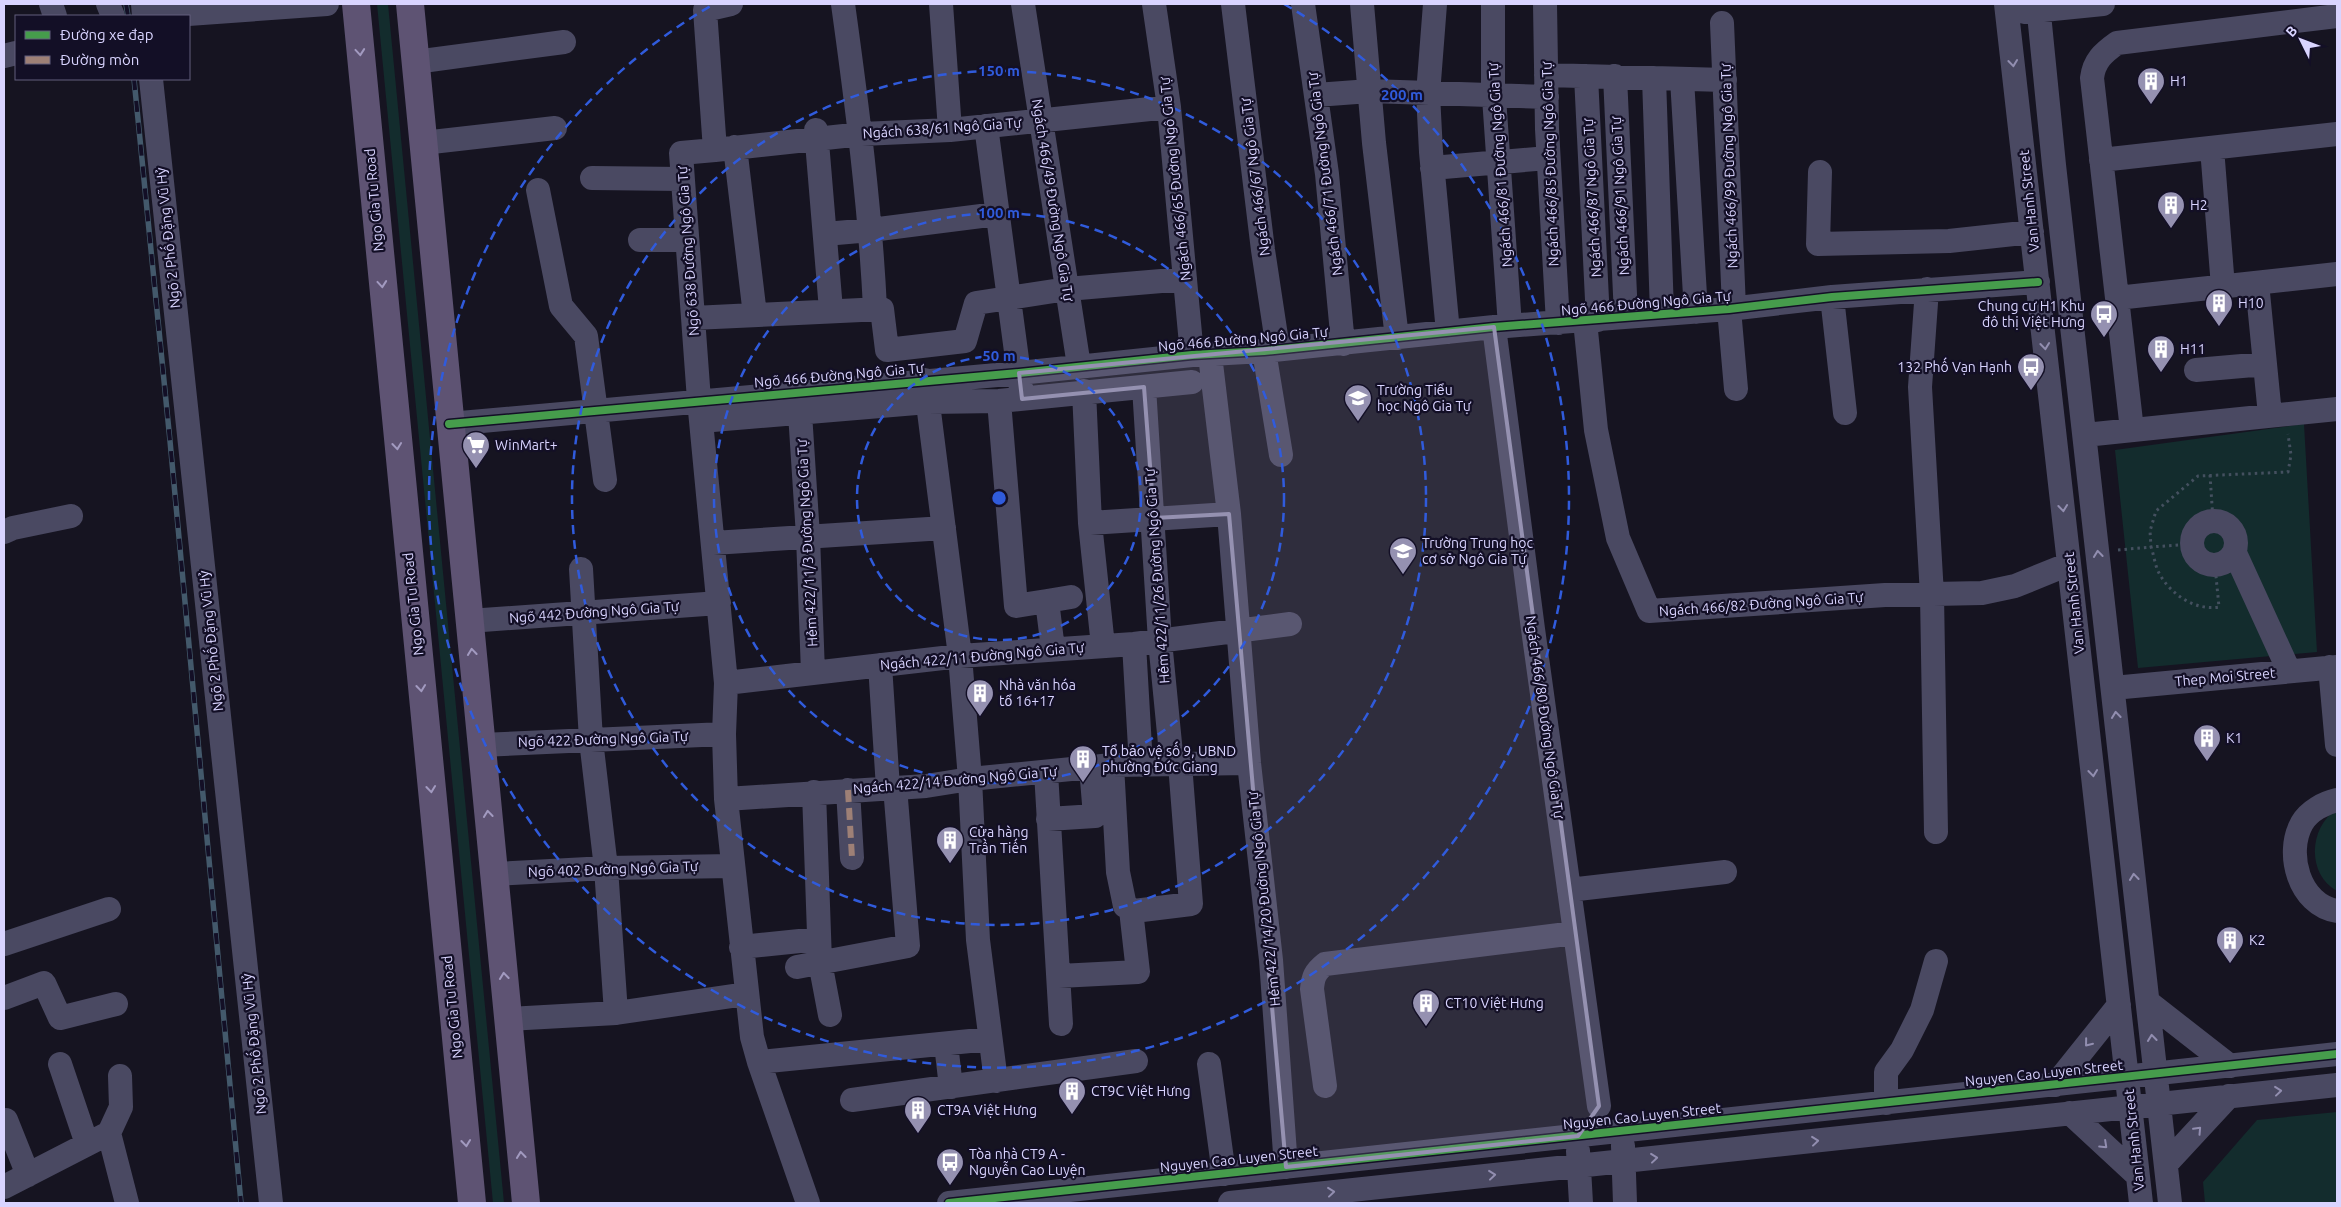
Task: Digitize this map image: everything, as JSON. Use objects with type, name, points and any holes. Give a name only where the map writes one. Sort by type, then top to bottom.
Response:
[{"type":"main road","name":"Ngo Gia Tu Road","points":[[356,4],[472,1203]]},
{"type":"main road","points":[[410,4],[526,1203]]},
{"type":"street","points":[[166,15],[206,8],[327,4]]},
{"type":"street","points":[[731,4],[704,7],[721,146],[755,315]]},
{"type":"street","points":[[843,4],[851,131],[871,230],[875,308]]},
{"type":"street","points":[[941,4],[950,130]]},
{"type":"street","name":"Ngách 466/49 Đường Ngô Gia Tự","points":[[1023,4],[1079,366]]},
{"type":"street","name":"Ngách 466/65 Đường Ngô Gia Tự","points":[[1154,4],[1170,107],[1185,278],[1201,355],[1229,514]]},
{"type":"street","name":"Ngách 466/67 Ngô Gia Tự","points":[[1234,4],[1263,250],[1281,455]]},
{"type":"street","name":"Ngách 466/71 Đường Ngô Gia Tự","points":[[1303,4],[1327,174],[1343,344]]},
{"type":"street","points":[[1362,4],[1397,338]]},
{"type":"street","points":[[1434,4],[1428,94],[1432,168],[1448,332]]},
{"type":"street","name":"Ngách 466/81 Đường Ngô Gia Tự","points":[[1493,4],[1494,94],[1498,161],[1502,327]]},
{"type":"street","name":"Ngách 466/85 Đường Ngô Gia Tự","points":[[1546,4],[1548,158],[1558,323]]},
{"type":"street","points":[[2007,9],[2103,4]]},
{"type":"street","name":"Van Hanh Street","points":[[2039,7],[2084,436],[2170,1203]]},
{"type":"street","name":"Van Hanh Street","points":[[2007,9],[2141,1203]]},
{"type":"street","points":[[2132,430],[2092,78],[2094,66],[2104,52],[2117,44],[2337,16]]},
{"type":"street","name":"Ngách 466/99 Đường Ngô Gia Tự","points":[[1722,23],[1736,389]]},
{"type":"street","points":[[415,62],[564,42]]},
{"type":"street","points":[[1316,95],[1370,91],[1428,94],[1494,94],[1546,86],[1586,76],[1725,80]]},
{"type":"street","name":"Ngách 466/87 Ngô Gia Tự","points":[[1586,76],[1591,321]]},
{"type":"street","name":"Ngách 466/91 Ngô Gia Tự","points":[[1615,76],[1626,316]]},
{"type":"street","points":[[1654,78],[1662,313]]},
{"type":"street","points":[[1682,79],[1696,312]]},
{"type":"street","name":"Ngõ 2 Phố Đặng Vũ Hỷ","points":[[151,80],[271,1203]]},
{"type":"street","name":"Ngách 638/61 Ngô Gia Tự","points":[[721,146],[851,131],[950,130],[1170,107]]},
{"type":"street","points":[[986,126],[1019,373],[1011,400],[1016,606],[1071,597]]},
{"type":"street","points":[[423,143],[555,128]]},
{"type":"street","points":[[816,134],[831,310]]},
{"type":"street","points":[[2101,160],[2337,134]]},
{"type":"street","name":"Ngõ 638 Đường Ngô Gia Tự","points":[[700,411],[681,153],[721,146]]},
{"type":"street","points":[[2212,148],[2223,287]]},
{"type":"street","points":[[1432,168],[1548,158]]},
{"type":"street","points":[[1820,172],[1818,244],[1949,241],[2032,232]]},
{"type":"street","points":[[592,178],[682,178]]},
{"type":"street","points":[[538,190],[561,306],[586,336],[605,480]]},
{"type":"street","points":[[825,234],[997,214]]},
{"type":"street","points":[[640,240],[687,240]]},
{"type":"street","points":[[2117,298],[2337,274]]},
{"type":"street","points":[[692,318],[882,308],[887,350],[965,341],[976,303],[1067,289],[1185,278]]},
{"type":"street","name":"Ngõ 466 Đường Ngô Gia Tự","points":[[450,424],[596,410],[700,411],[926,391],[1019,373],[1079,366],[1343,344],[1448,332],[1591,321],[1626,316],[1732,309],[1832,297],[2038,282]]},
{"type":"street","points":[[2256,283],[2265,364],[2278,415]]},
{"type":"street","points":[[1927,289],[1920,387],[1932,595],[1936,832]]},
{"type":"street","points":[[1832,297],[1845,413]]},
{"type":"street","name":"Ngách 466/82 Đường Ngô Gia Tự","points":[[1591,321],[1596,430],[1618,538],[1649,611],[1885,595],[1932,595]]},
{"type":"street","name":"Ngách 466/80 Đường Ngô Gia Tự","points":[[1502,327],[1569,890],[1599,1106]]},
{"type":"street","points":[[2196,370],[2265,364]]},
{"type":"street","points":[[808,1203],[759,1062],[752,1037],[746,994],[726,799],[724,734],[726,684],[700,411],[800,413],[926,391],[1011,400],[1084,391],[1192,382]]},
{"type":"street","name":"Hẻm 422/11/26 Đường Ngô Gia Tự","points":[[1129,909],[1191,904],[1160,641],[1154,518],[1144,387]]},
{"type":"street","points":[[926,391],[960,656],[970,779],[978,940],[996,1081]]},
{"type":"street","points":[[1084,391],[1090,524],[1103,646]]},
{"type":"street","points":[[2084,436],[2337,409]]},
{"type":"street","name":"Hẻm 422/11/3 Đường Ngô Gia Tự","points":[[800,413],[808,536],[813,674]]},
{"type":"street","points":[[1090,524],[1229,514]]},
{"type":"street","name":"Hẻm 422/14/20 Đường Ngô Gia Tự","points":[[1229,514],[1249,763],[1271,960],[1286,1167]]},
{"type":"street","points":[[4,532],[13,528],[71,516]]},
{"type":"street","points":[[2213,520],[2225,522],[2234,530],[2237,541],[2225,559],[2204,563],[2195,555],[2191,544],[2194,532],[2202,524],[2213,520]]},
{"type":"street","points":[[713,543],[944,528]]},
{"type":"street","points":[[2225,559],[2289,671]]},
{"type":"street","points":[[1932,595],[1982,593],[2015,586],[2069,564]]},
{"type":"street","points":[[581,569],[591,740],[606,868],[616,1013]]},
{"type":"street","points":[[1047,601],[1053,649]]},
{"type":"street","name":"Ngõ 442 Đường Ngô Gia Tự","points":[[469,621],[718,603]]},
{"type":"street","name":"Ngách 422/11 Đường Ngô Gia Tự","points":[[726,684],[960,656],[1134,644],[1290,624]]},
{"type":"street","points":[[1134,644],[1141,765]]},
{"type":"street","points":[[809,964],[908,946],[880,665]]},
{"type":"street","points":[[2334,667],[2337,745]]},
{"type":"street","name":"Thep Moi Street","points":[[2113,688],[2334,667]]},
{"type":"street","name":"Ngõ 422 Đường Ngô Gia Tự","points":[[481,745],[724,734]]},
{"type":"street","name":"Ngách 422/14 Đường Ngô Gia Tự","points":[[726,799],[926,786],[970,779],[1102,766],[1249,763]]},
{"type":"street","points":[[1059,976],[1138,972],[1129,909],[1118,872],[1102,766]]},
{"type":"street","points":[[1048,819],[1095,816],[1102,766]]},
{"type":"street","points":[[1046,772],[1061,1024]]},
{"type":"street","points":[[848,790],[852,858]]},
{"type":"street","points":[[814,792],[819,939],[809,964],[830,1015]]},
{"type":"street","points":[[2337,800],[2322,804],[2303,822],[2293,847],[2296,867],[2302,884],[2316,902],[2337,911]]},
{"type":"street","name":"Ngõ 402 Đường Ngô Gia Tự","points":[[494,874],[606,868],[733,866]]},
{"type":"street","points":[[1569,890],[1725,872]]},
{"type":"street","points":[[4,944],[109,909]]},
{"type":"street","points":[[1325,1086],[1312,989],[1313,978],[1325,964],[1575,933]]},
{"type":"street","points":[[741,947],[819,939]]},
{"type":"street","points":[[1886,1103],[1886,1072],[1902,1050],[1922,1010],[1936,961]]},
{"type":"street","points":[[4,998],[44,983],[60,1018],[116,1004]]},
{"type":"street","points":[[508,1019],[616,1013],[746,994]]},
{"type":"street","points":[[2148,1002],[2230,1066]]},
{"type":"street","points":[[2055,1085],[2119,1005]]},
{"type":"street","points":[[759,1062],[990,1039]]},
{"type":"street","points":[[946,1044],[951,1087]]},
{"type":"street","name":"Nguyen Cao Luyen Street","points":[[949,1203],[2337,1054]]},
{"type":"street","points":[[852,1100],[1136,1061]]},
{"type":"street","points":[[60,1064],[87,1144]]},
{"type":"street","points":[[1209,1064],[1224,1174]]},
{"type":"street","points":[[4,1187],[109,1133],[121,1107],[120,1076]]},
{"type":"street","points":[[1230,1203],[2337,1085]]},
{"type":"street","points":[[2166,1164],[2230,1096]]},
{"type":"street","points":[[1581,1203],[1578,1136],[1599,1106],[1622,1131],[1625,1203]]},
{"type":"street","points":[[2070,1113],[2138,1176]]},
{"type":"street","points":[[6,1120],[28,1175]]},
{"type":"street","points":[[109,1133],[127,1203]]},
{"type":"path","points":[[2225,559],[2219,607],[2212,608],[2183,600],[2159,573],[2151,547],[2150,531],[2156,511],[2198,476],[2288,472],[2291,455],[2278,415]]},
{"type":"path","points":[[2210,475],[2213,520]]},
{"type":"path","points":[[2098,552],[2191,544]]},
{"type":"highlighted area","points":[[1494,327],[1599,1106],[1578,1136],[1286,1167],[1229,514],[1154,518],[1144,387],[1022,399],[1019,373]]},
{"type":"green space","points":[[377,4],[388,4],[504,1203],[493,1203]]},
{"type":"green space","points":[[2304,424],[2317,652],[2138,668],[2115,450]]},
{"type":"green space","points":[[2337,809],[2337,891],[2320,874],[2315,850],[2321,827]]},
{"type":"green space","points":[[2337,1112],[2337,1203],[2205,1203],[2203,1182],[2257,1120]]},
{"type":"railway","points":[[126,4],[128,15]]},
{"type":"railway","points":[[134,80],[170,441],[241,1203]]},
{"type":"marked path","points":[[848,790],[852,858]]},
{"type":"cycle path","points":[[449,424],[1019,373],[1192,355],[1264,351],[1494,327],[1729,309],[1832,297],[2038,282]]},
{"type":"cycle path","points":[[949,1203],[2337,1054]]},
{"type":"place","name":"H1","points":[[2151,105]]},
{"type":"place","name":"H2","points":[[2171,229]]},
{"type":"place","name":"H10","points":[[2219,327]]},
{"type":"place","name":"Chung cư H1 Khu đô thị Việt Hưng","points":[[2104,338]]},
{"type":"place","name":"H11","points":[[2161,373]]},
{"type":"place","name":"132 Phố Vạn Hạnh","points":[[2031,391]]},
{"type":"place","name":"Trường Tiểu học Ngô Gia Tự","points":[[1358,422]]},
{"type":"place","name":"WinMart+","points":[[476,469]]},
{"type":"place","name":"Trường Trung học cơ sở Ngô Gia Tự","points":[[1403,575]]},
{"type":"place","name":"Nhà văn hóa tổ 16+17","points":[[980,717]]},
{"type":"place","name":"K1","points":[[2207,762]]},
{"type":"place","name":"Tổ bảo vệ số 9, UBND phường Đức Giang","points":[[1083,783]]},
{"type":"place","name":"Cửa hàng Trần Tiến","points":[[950,864]]},
{"type":"place","name":"K2","points":[[2230,964]]},
{"type":"place","name":"CT10 Việt Hưng","points":[[1426,1027]]},
{"type":"place","name":"CT9C Việt Hưng","points":[[1072,1115]]},
{"type":"place","name":"CT9A Việt Hưng","points":[[918,1134]]},
{"type":"place","name":"Tòa nhà CT9 A - Nguyễn Cao Luyện","points":[[950,1186]]}]
